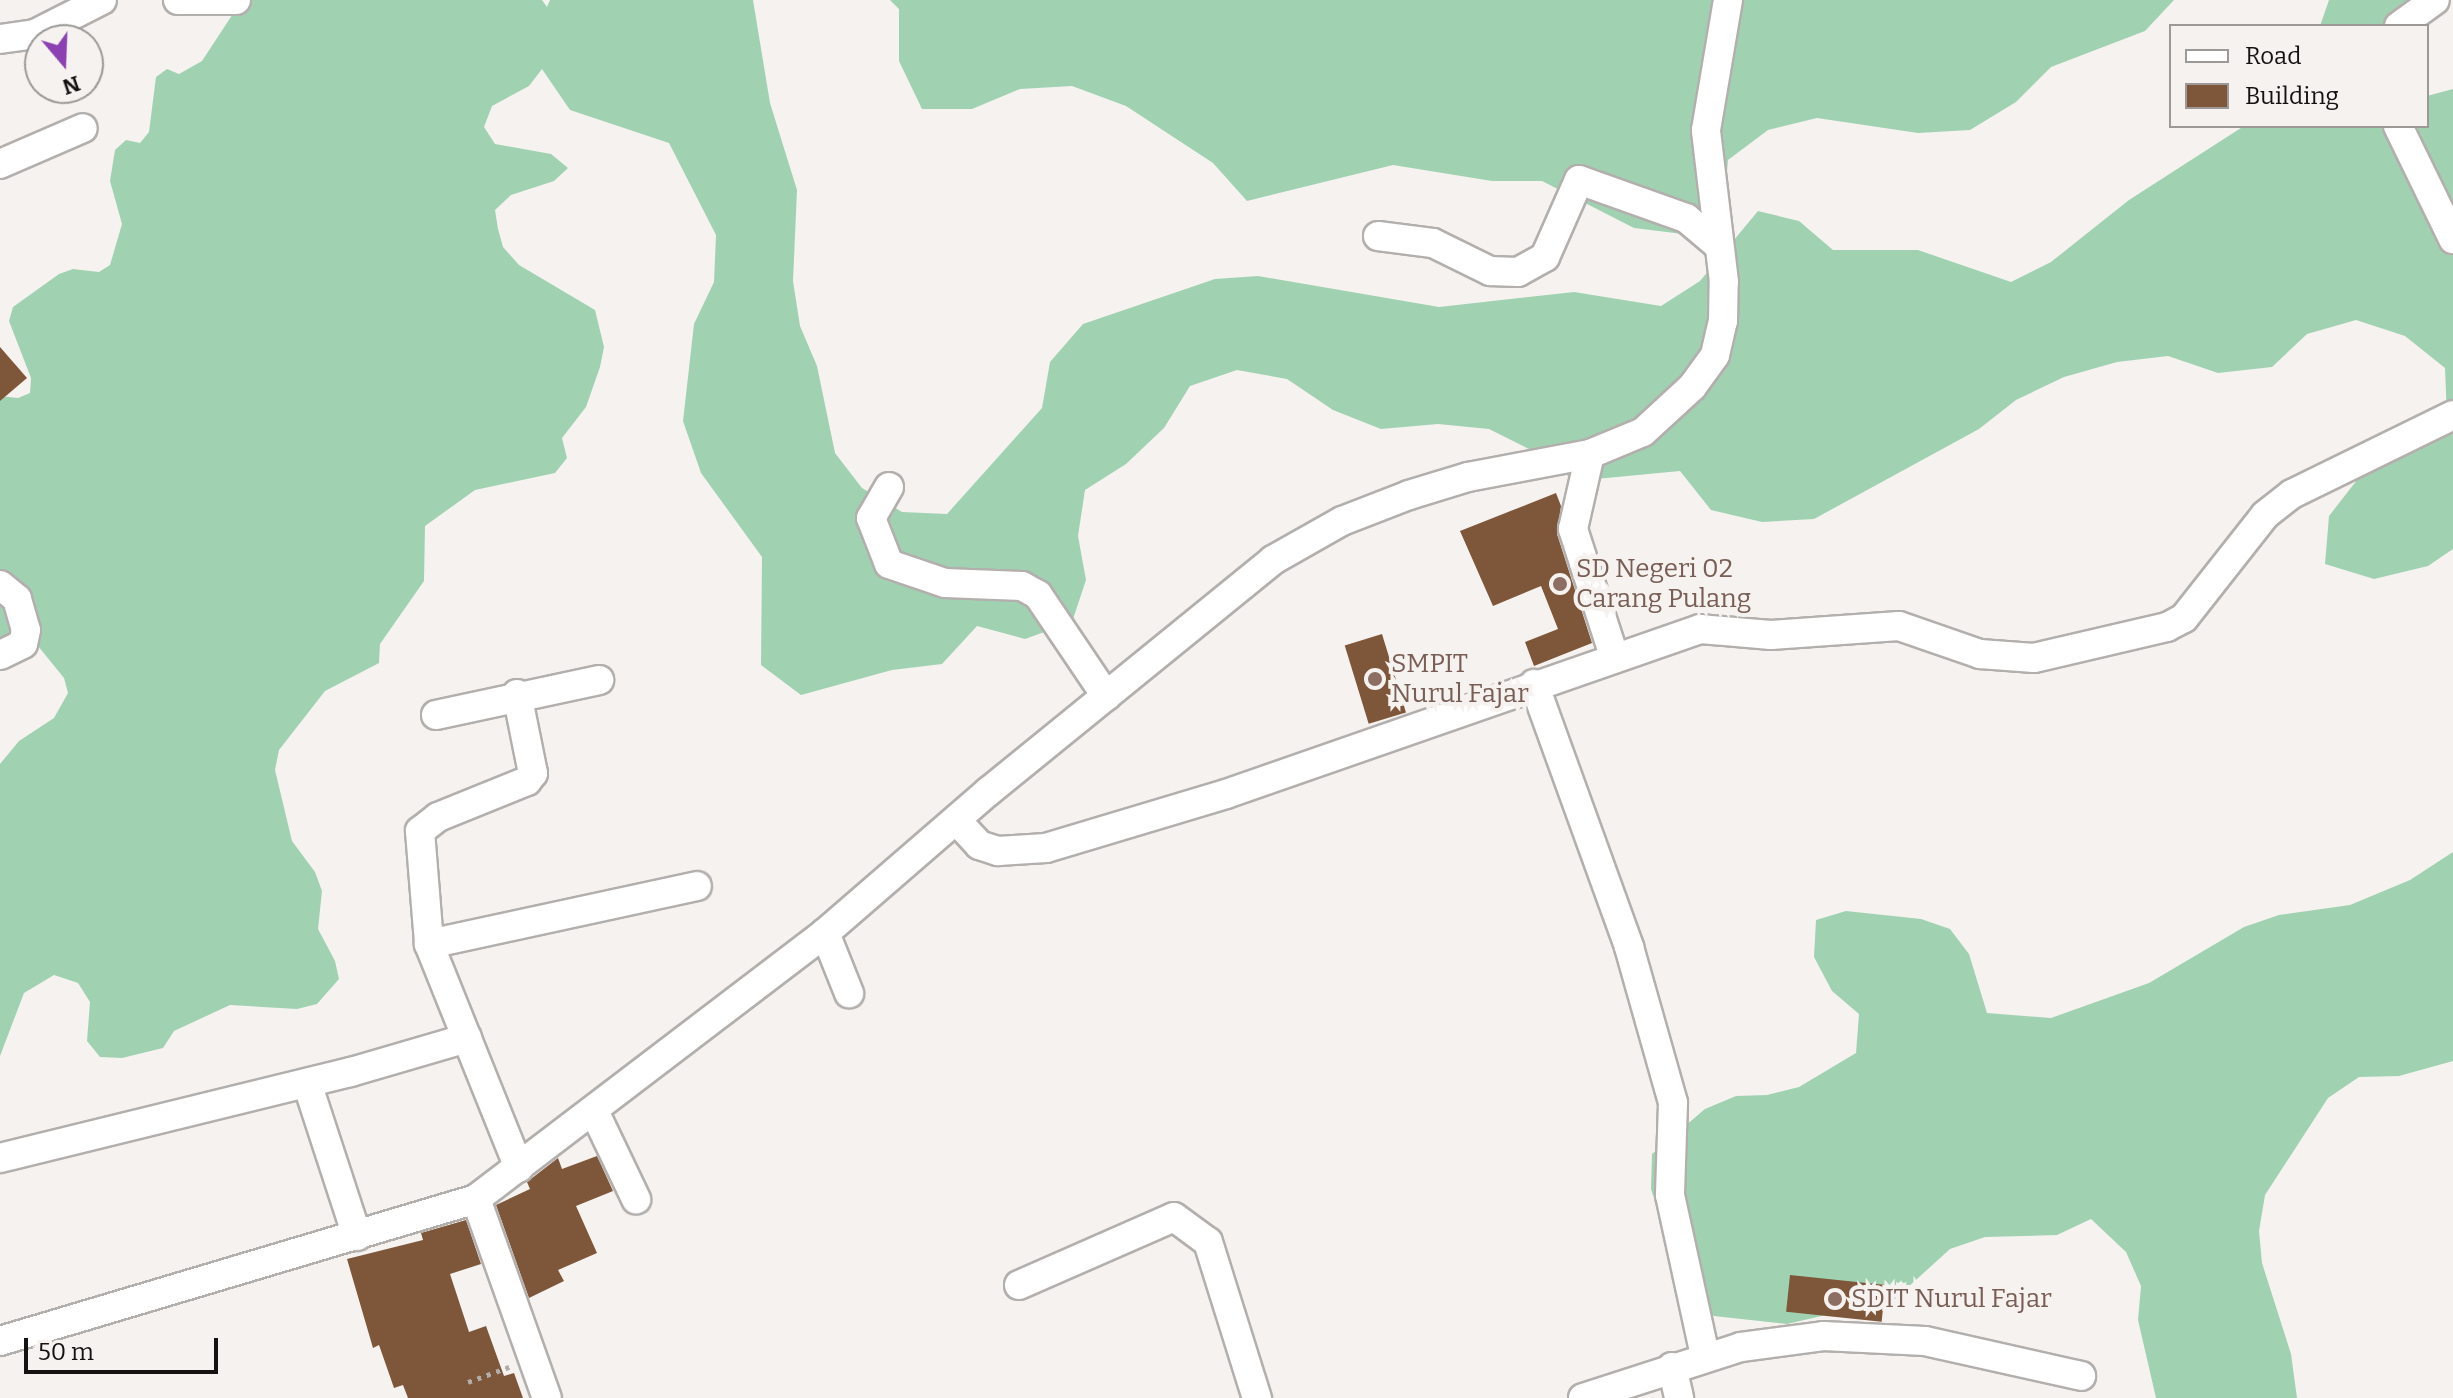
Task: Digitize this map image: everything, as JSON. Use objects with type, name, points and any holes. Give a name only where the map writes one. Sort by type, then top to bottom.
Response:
[{"type":"street","points":[[0,39],[35,34],[102,0]]},
{"type":"street","points":[[178,0],[236,0]]},
{"type":"street","points":[[0,1341],[476,1199],[825,933],[1273,560],[1342,521],[1468,477],[1590,454],[1643,432],[1692,387],[1715,355],[1723,321],[1706,130],[1728,0]]},
{"type":"street","points":[[2402,24],[2435,0]]},
{"type":"street","points":[[0,164],[83,128]]},
{"type":"street","points":[[2399,128],[2453,239]]},
{"type":"street","points":[[1378,236],[1433,243],[1490,271],[1518,272],[1545,257],[1579,180],[1686,218],[1718,245]]},
{"type":"street","points":[[957,821],[979,845],[998,851],[1046,848],[1241,789],[1614,656],[1700,629],[1771,635],[1869,626],[1920,629],[1980,654],[2034,658],[2167,627],[2184,618],[2265,515],[2292,494],[2453,415]]},
{"type":"street","points":[[1590,454],[1573,529],[1614,656]]},
{"type":"street","points":[[889,487],[871,518],[889,564],[945,583],[1022,586],[1038,595],[1106,696]]},
{"type":"street","points":[[0,585],[17,599],[26,630],[23,644],[0,655]]},
{"type":"street","points":[[436,715],[517,694],[599,680]]},
{"type":"street","points":[[1534,684],[1629,947],[1673,1103],[1670,1195],[1705,1356]]},
{"type":"street","points":[[517,694],[533,773],[527,781],[438,817],[420,831],[429,944],[519,1168]]},
{"type":"street","points":[[429,944],[697,886]]},
{"type":"street","points":[[825,933],[849,993]]},
{"type":"street","points":[[0,1158],[307,1083],[467,1038]]},
{"type":"street","points":[[307,1083],[357,1236]]},
{"type":"street","points":[[594,1111],[636,1199]]},
{"type":"street","points":[[476,1199],[547,1398]]},
{"type":"street","points":[[1019,1285],[1174,1217],[1208,1242],[1257,1398]]},
{"type":"street","points":[[1583,1398],[1705,1356],[1784,1338],[1871,1335],[1925,1341],[2081,1376]]},
{"type":"street","points":[[1672,1367],[1679,1398]]},
{"type":"path","points":[[468,1382],[532,1359]]},
{"type":"green space","points":[[242,0],[542,0],[547,7],[550,0],[753,0],[770,103],[797,190],[793,281],[800,326],[817,366],[835,453],[862,488],[902,512],[947,514],[1042,408],[1050,362],[1083,324],[1215,279],[1258,276],[1439,307],[1574,292],[1661,306],[1700,281],[1758,211],[1799,221],[1833,250],[1918,250],[2011,282],[2051,262],[2129,200],[2241,128],[2429,128],[2429,95],[2453,89],[2453,549],[2428,566],[2374,579],[2325,564],[2329,516],[2357,480],[2393,447],[2438,440],[2447,417],[2445,368],[2405,336],[2356,320],[2307,334],[2272,367],[2218,373],[2168,356],[2117,362],[2064,377],[2016,400],[1979,429],[1814,519],[1762,522],[1711,510],[1680,471],[1575,481],[1535,452],[1489,429],[1438,424],[1381,429],[1333,410],[1287,379],[1237,370],[1190,386],[1164,428],[1126,464],[1085,490],[1078,536],[1086,580],[1072,622],[1025,639],[977,626],[942,664],[892,670],[801,695],[761,665],[762,557],[701,473],[683,421],[694,324],[714,282],[716,235],[669,143],[570,110],[542,69],[529,86],[492,106],[484,127],[495,144],[551,154],[568,168],[554,181],[511,195],[495,210],[498,229],[503,247],[519,265],[595,310],[604,347],[600,367],[586,407],[562,438],[567,458],[555,473],[475,490],[425,526],[424,581],[380,644],[379,663],[325,691],[279,750],[275,770],[292,841],[315,872],[322,891],[318,929],[335,961],[339,979],[317,1004],[297,1009],[230,1005],[174,1031],[163,1048],[122,1058],[100,1057],[87,1041],[90,1002],[78,983],[54,975],[24,993],[0,1056],[0,764],[19,741],[54,718],[68,693],[64,678],[38,646],[0,647],[0,396],[18,398],[30,393],[31,378],[9,321],[13,307],[59,274],[73,269],[99,272],[110,265],[122,224],[110,181],[115,150],[126,140],[140,143],[149,132],[156,77],[167,69],[179,74],[202,61]]},
{"type":"green space","points":[[890,0],[2174,0],[2145,31],[2051,67],[2016,102],[1970,130],[1918,133],[1817,118],[1768,130],[1728,160],[1724,206],[1683,234],[1634,228],[1542,181],[1492,181],[1393,165],[1247,201],[1213,163],[1126,106],[1072,86],[1020,89],[972,109],[922,109],[899,61],[899,9]]},
{"type":"green space","points":[[2329,0],[2432,0],[2420,24],[2321,24]]},
{"type":"green space","points":[[2453,852],[2453,1061],[2399,1076],[2359,1077],[2328,1098],[2265,1195],[2259,1231],[2262,1263],[2291,1354],[2297,1398],[2156,1398],[2138,1320],[2141,1286],[2126,1252],[2091,1219],[2057,1235],[1985,1237],[1950,1249],[1895,1299],[1787,1324],[1714,1316],[1685,1292],[1651,1189],[1652,1154],[1705,1109],[1736,1096],[1767,1095],[1799,1087],[1856,1053],[1859,1014],[1832,991],[1814,957],[1816,920],[1846,911],[1921,919],[1950,929],[1969,954],[1987,1013],[2051,1018],[2149,983],[2244,927],[2279,915],[2350,905],[2410,880]]},
{"type":"building","points":[[0,347],[27,378],[0,401]]},
{"type":"building","name":"SD Negeri 02 Carang Pulang","points":[[1556,493],[1561,506],[1557,534],[1592,643],[1534,666],[1525,642],[1558,629],[1541,586],[1493,606],[1460,531]]},
{"type":"building","name":"SMPIT Nurul Fajar","points":[[1382,634],[1406,712],[1369,724],[1345,645]]},
{"type":"building","points":[[597,1156],[613,1191],[576,1206],[597,1253],[558,1270],[564,1281],[529,1298],[496,1205],[530,1189],[527,1182],[558,1158],[562,1169]]},
{"type":"building","points":[[466,1220],[481,1264],[450,1274],[469,1332],[486,1326],[504,1376],[514,1373],[523,1398],[408,1398],[403,1385],[394,1388],[379,1345],[373,1348],[347,1259],[423,1240],[421,1233]]},
{"type":"building","name":"SDIT Nurul Fajar","points":[[1790,1275],[1885,1285],[1882,1322],[1786,1312]]},
{"type":"place","name":"SD Negeri 02 Carang Pulang","points":[[1560,584]]},
{"type":"place","name":"SMPIT Nurul Fajar","points":[[1375,679]]},
{"type":"place","name":"SDIT Nurul Fajar","points":[[1835,1299]]}]
